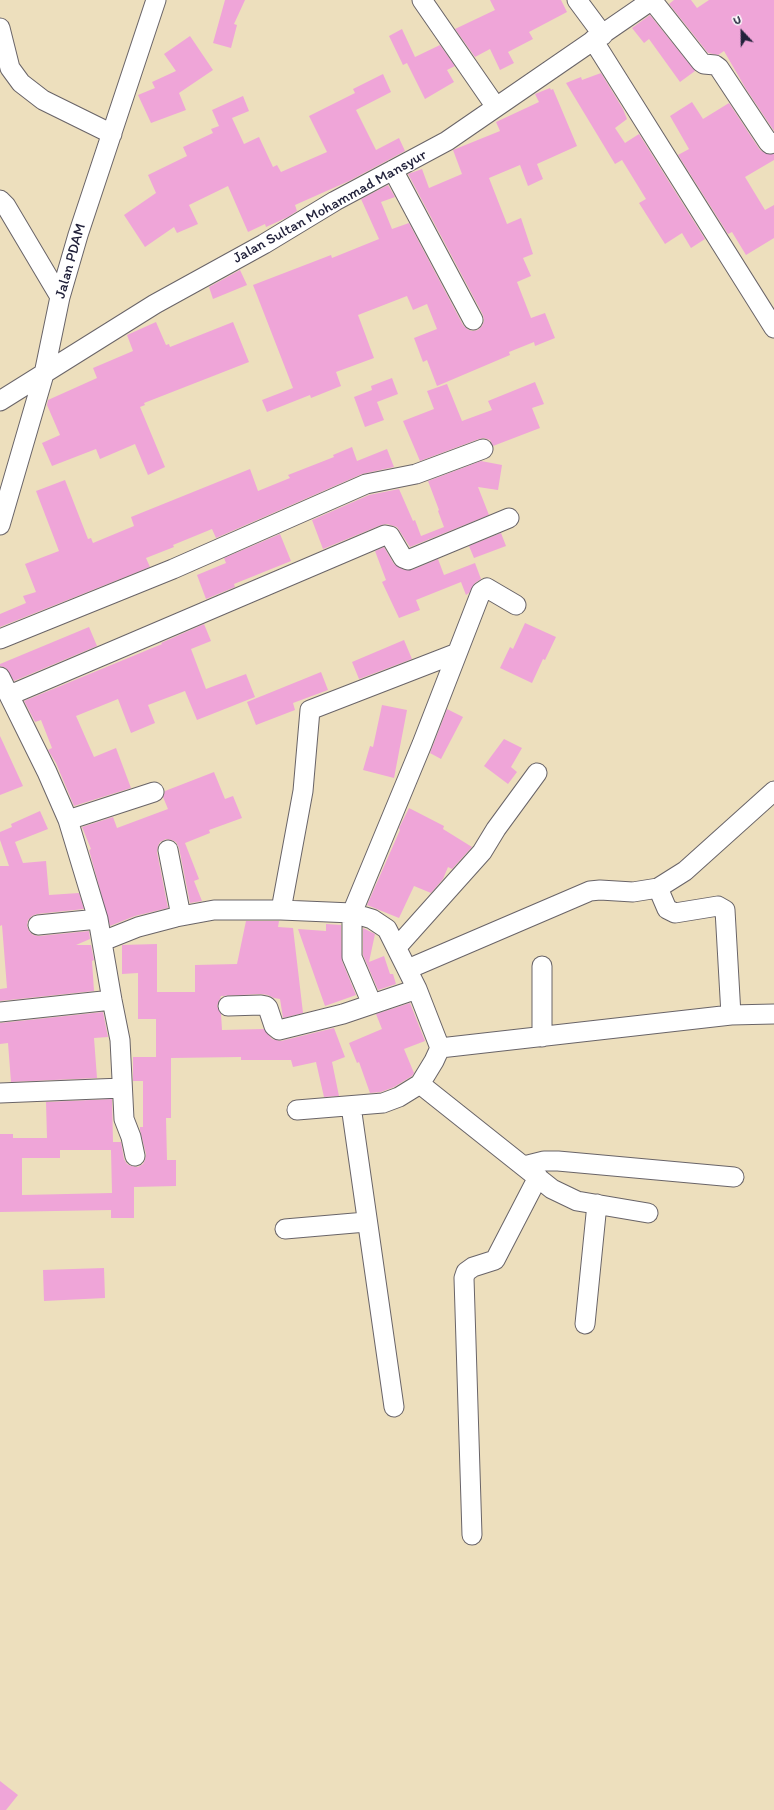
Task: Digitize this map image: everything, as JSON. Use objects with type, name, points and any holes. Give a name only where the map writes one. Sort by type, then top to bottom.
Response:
[{"type":"street","name":"Jalan PDAM","points":[[0,525],[44,374],[60,296],[78,235],[156,0]]},
{"type":"street","points":[[422,0],[496,107]]},
{"type":"street","points":[[577,0],[598,38],[774,328]]},
{"type":"street","points":[[652,0],[701,62],[704,64],[715,65],[719,68],[768,142],[770,144],[774,143]]},
{"type":"street","name":"Jalan Sultan Mohammad Mansyur","points":[[0,401],[155,304],[264,244],[335,201],[447,141],[652,0]]},
{"type":"street","points":[[0,28],[10,68],[21,83],[43,100],[112,134]]},
{"type":"street","points":[[396,169],[473,320]]},
{"type":"street","points":[[0,200],[6,206],[60,296]]},
{"type":"street","points":[[0,639],[173,569],[366,484],[416,474],[483,449]]},
{"type":"street","points":[[10,695],[385,535],[390,536],[403,558],[408,560],[509,518]]},
{"type":"street","points":[[372,1004],[352,956],[352,913],[422,744],[483,590],[487,588],[516,605]]},
{"type":"street","points":[[281,910],[303,791],[310,710],[457,653]]},
{"type":"street","points":[[0,677],[47,772],[68,820],[98,919],[120,1040],[124,1119],[131,1138],[135,1156]]},
{"type":"street","points":[[397,947],[482,852],[537,773]]},
{"type":"street","points":[[408,969],[590,891],[600,890],[633,892],[658,888],[685,872],[774,791]]},
{"type":"street","points":[[68,820],[154,792]]},
{"type":"street","points":[[168,850],[181,916]]},
{"type":"street","points":[[658,888],[667,909],[675,913],[718,906],[725,910],[731,1015]]},
{"type":"street","points":[[103,941],[138,927],[181,916],[214,910],[281,910],[352,913],[372,919],[387,929],[397,947],[417,989],[440,1048]]},
{"type":"street","points":[[38,925],[98,919]]},
{"type":"street","points":[[542,966],[542,1037]]},
{"type":"street","points":[[228,1006],[266,1006],[274,1026],[279,1030],[343,1014],[417,989]]},
{"type":"street","points":[[0,1012],[112,1000]]},
{"type":"street","points":[[440,1048],[731,1015],[774,1014]]},
{"type":"street","points":[[297,1110],[383,1103],[399,1097],[420,1084],[440,1048]]},
{"type":"street","points":[[420,1084],[552,1189],[577,1201],[648,1213]]},
{"type":"street","points":[[0,1093],[122,1088]]},
{"type":"street","points":[[351,1106],[366,1222],[394,1407]]},
{"type":"street","points":[[472,1535],[464,1278],[466,1272],[473,1267],[494,1260],[531,1172],[544,1161],[558,1161],[734,1177]]},
{"type":"street","points":[[585,1324],[597,1204]]},
{"type":"street","points":[[285,1230],[366,1222]]},
{"type":"building","points":[[225,0],[245,0],[234,24],[237,25],[231,48],[213,43]]},
{"type":"building","points":[[490,0],[561,0],[567,12],[529,32],[533,39],[508,52],[514,63],[500,70],[490,49],[475,57],[455,29],[495,10]]},
{"type":"building","points":[[674,0],[691,0],[697,8],[709,0],[774,0],[774,131],[746,89],[724,51],[718,55],[708,53],[669,4]]},
{"type":"building","points":[[650,15],[695,71],[680,82],[649,39],[644,43],[632,28]]},
{"type":"building","points":[[402,29],[415,57],[440,45],[455,66],[447,70],[454,82],[425,99],[407,63],[403,65],[389,36]]},
{"type":"building","points":[[190,36],[213,70],[179,93],[186,110],[151,123],[138,95],[155,88],[152,82],[176,71],[164,54]]},
{"type":"building","points":[[601,73],[623,109],[627,119],[615,128],[625,143],[639,134],[705,239],[691,248],[682,233],[665,244],[639,203],[646,199],[622,160],[615,164],[566,83],[581,77],[582,80]]},
{"type":"building","points":[[383,74],[391,92],[356,110],[376,150],[399,138],[405,151],[349,181],[295,205],[297,211],[288,217],[266,227],[265,224],[248,232],[228,186],[189,205],[198,224],[177,233],[174,227],[145,247],[124,215],[156,193],[148,175],[187,156],[183,147],[213,133],[211,129],[219,126],[212,110],[243,96],[249,111],[232,118],[244,144],[259,137],[273,167],[277,165],[281,172],[327,152],[309,116],[355,93],[353,89]]},
{"type":"building","points":[[550,88],[551,90],[553,89],[577,146],[537,164],[543,179],[528,186],[520,165],[489,178],[507,224],[521,218],[533,254],[523,258],[531,276],[517,282],[531,318],[545,313],[555,338],[535,346],[534,342],[509,352],[510,355],[437,386],[427,360],[423,362],[414,338],[437,329],[427,304],[413,310],[407,296],[358,315],[374,358],[336,372],[341,386],[311,398],[310,395],[267,412],[262,400],[293,388],[253,285],[331,255],[332,258],[379,239],[361,199],[388,185],[395,197],[381,202],[392,229],[409,223],[463,325],[472,331],[478,330],[482,326],[484,321],[483,315],[408,174],[422,169],[429,188],[462,174],[453,150],[500,131],[496,122],[539,102],[535,94]]},
{"type":"building","points":[[692,102],[703,119],[729,103],[760,150],[767,154],[774,154],[774,160],[745,177],[765,210],[774,205],[774,238],[746,255],[732,232],[728,234],[678,155],[689,149],[670,116]]},
{"type":"building","points":[[240,270],[247,285],[213,299],[209,287]]},
{"type":"building","points":[[156,322],[166,345],[169,344],[170,347],[233,322],[249,362],[144,403],[145,405],[140,407],[165,467],[148,475],[135,444],[100,459],[96,449],[52,466],[42,443],[60,435],[47,405],[48,400],[97,378],[93,368],[133,351],[127,335]]},
{"type":"building","points":[[392,378],[398,394],[377,402],[384,420],[365,427],[354,397],[372,390],[371,386]]},
{"type":"building","points":[[535,382],[544,404],[532,408],[540,428],[493,446],[490,440],[484,438],[479,439],[420,461],[403,421],[434,409],[427,391],[447,384],[462,421],[492,410],[488,401]]},
{"type":"building","points":[[352,447],[357,461],[387,449],[394,467],[362,474],[216,538],[212,529],[146,558],[150,567],[0,627],[0,614],[26,603],[23,596],[36,592],[25,564],[59,551],[36,491],[65,480],[88,539],[91,538],[93,543],[134,526],[131,517],[250,469],[258,491],[290,478],[288,475],[334,457],[333,455]]},
{"type":"building","points":[[481,461],[502,465],[498,490],[478,487],[489,515],[410,547],[397,527],[387,524],[381,525],[323,549],[312,520],[369,495],[399,489],[413,521],[415,520],[421,536],[444,527],[428,481]]},
{"type":"building","points":[[501,533],[506,546],[474,558],[469,546]]},
{"type":"building","points":[[280,534],[291,561],[234,584],[235,587],[206,599],[197,575],[226,563],[224,558]]},
{"type":"building","points":[[384,547],[394,564],[404,570],[412,570],[438,559],[444,575],[475,563],[481,579],[475,583],[466,595],[461,582],[416,600],[420,610],[399,618],[382,582],[386,580],[375,551]]},
{"type":"building","points":[[525,623],[556,637],[545,660],[543,659],[532,683],[500,668],[510,647],[513,649]]},
{"type":"building","points":[[204,624],[211,641],[191,649],[206,689],[246,674],[255,697],[197,720],[185,691],[148,705],[155,723],[131,733],[118,699],[76,716],[94,757],[116,748],[131,788],[74,806],[56,763],[48,750],[52,748],[41,720],[35,722],[24,701],[162,644],[161,643]]},
{"type":"building","points":[[89,627],[97,646],[14,681],[6,668],[0,666],[0,664]]},
{"type":"building","points":[[404,640],[412,659],[359,679],[352,662]]},
{"type":"building","points":[[321,672],[328,690],[293,703],[295,710],[256,725],[247,702]]},
{"type":"building","points":[[382,705],[407,710],[394,778],[363,770],[370,746],[373,747]]},
{"type":"building","points":[[447,709],[463,717],[441,759],[430,753]]},
{"type":"building","points":[[0,736],[23,786],[0,795]]},
{"type":"building","points":[[504,739],[522,748],[511,767],[517,772],[508,784],[484,766]]},
{"type":"building","points":[[214,772],[225,799],[233,796],[242,818],[209,830],[210,833],[185,843],[199,879],[194,881],[202,901],[190,903],[179,848],[176,842],[166,839],[160,842],[157,852],[168,908],[135,916],[110,926],[89,850],[91,849],[82,827],[113,817],[117,828],[168,809],[163,797],[165,791]]},
{"type":"building","points":[[409,808],[444,826],[443,829],[472,847],[452,869],[448,867],[443,879],[431,893],[414,886],[399,918],[367,905],[400,830],[399,828]]},
{"type":"building","points":[[40,811],[48,829],[15,842],[23,863],[46,861],[49,895],[79,893],[84,909],[37,914],[28,920],[27,926],[33,935],[39,936],[89,931],[90,939],[76,945],[91,945],[94,960],[92,961],[94,991],[0,1001],[0,989],[7,988],[2,925],[0,926],[0,866],[9,866],[0,840],[0,832],[12,827],[11,824]]},
{"type":"building","points":[[246,921],[279,921],[278,927],[293,928],[303,1013],[283,1018],[280,999],[268,995],[221,996],[217,1006],[221,1014],[222,1030],[264,1029],[272,1039],[281,1041],[334,1028],[345,1057],[332,1062],[339,1096],[324,1097],[316,1062],[293,1067],[291,1060],[241,1060],[241,1057],[171,1058],[171,1118],[166,1118],[167,1160],[176,1160],[176,1186],[134,1187],[134,1218],[111,1218],[111,1210],[0,1212],[0,1134],[13,1134],[13,1138],[47,1138],[46,1102],[112,1099],[113,1142],[121,1142],[124,1159],[127,1164],[138,1167],[143,1164],[145,1160],[146,1154],[140,1130],[140,1127],[143,1127],[143,1081],[133,1081],[133,1057],[156,1057],[156,1019],[138,1019],[138,973],[122,974],[122,945],[157,944],[157,992],[195,992],[195,965],[237,964]],"holes":[[[60,1150],[111,1150],[112,1193],[22,1195],[22,1158],[60,1158]]]},
{"type":"building","points":[[326,924],[341,925],[342,961],[356,995],[325,1006],[298,929],[326,931]]},
{"type":"building","points":[[363,928],[375,934],[369,962],[384,956],[390,974],[393,974],[396,984],[378,990],[363,955]]},
{"type":"building","points":[[410,1003],[425,1041],[404,1049],[414,1073],[412,1076],[394,1087],[381,1092],[370,1093],[359,1062],[357,1063],[349,1043],[382,1029],[376,1014]]},
{"type":"building","points":[[103,1012],[108,1037],[94,1038],[97,1078],[11,1082],[8,1043],[0,1044],[0,1023]]},
{"type":"building","points":[[104,1268],[105,1298],[44,1301],[43,1270]]},
{"type":"building","points":[[0,1781],[18,1795],[6,1810],[0,1810]]}]
